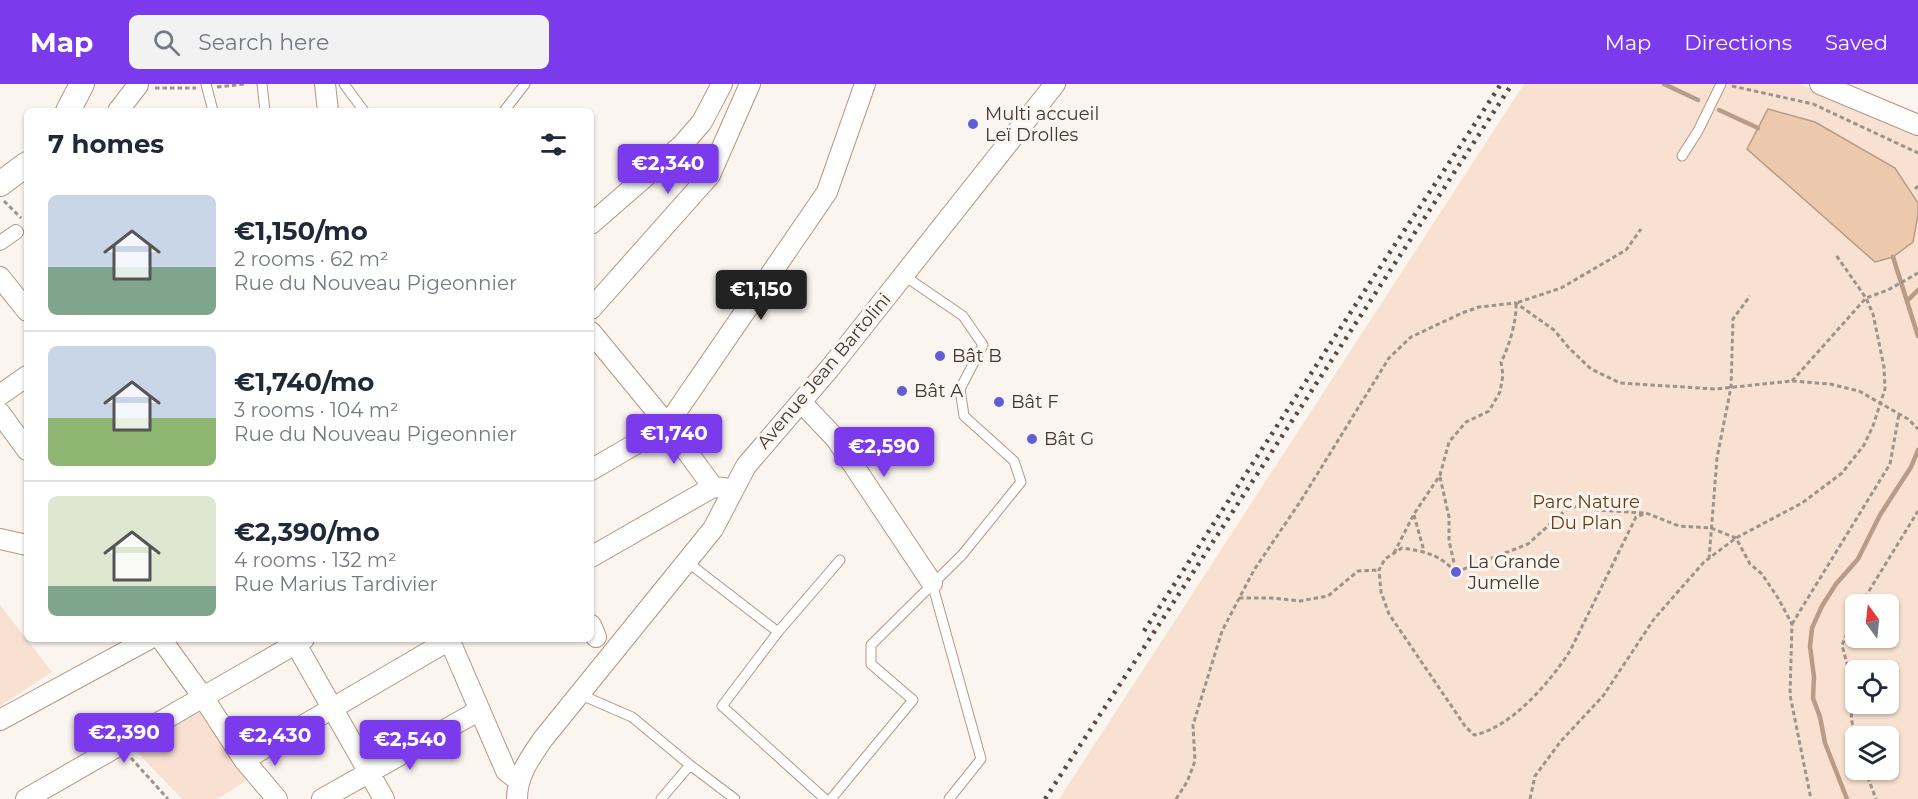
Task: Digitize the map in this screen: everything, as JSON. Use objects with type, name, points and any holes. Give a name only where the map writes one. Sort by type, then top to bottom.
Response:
[{"type":"street","points":[[70,108],[82,84]]},
{"type":"street","points":[[325,84],[328,108]]},
{"type":"street","points":[[594,221],[683,144],[702,122],[722,84]]},
{"type":"street","points":[[594,306],[710,175],[750,84]]},
{"type":"street","points":[[594,468],[656,432],[672,418],[827,192],[865,84]]},
{"type":"street","name":"Avenue Jean Bartolini","points":[[517,790],[543,739],[713,530],[746,466],[801,402],[1055,84]]},
{"type":"street","points":[[1820,84],[1918,125]]},
{"type":"street","points":[[120,108],[139,85]]},
{"type":"street","points":[[0,184],[24,166]]},
{"type":"street","points":[[0,243],[16,232]]},
{"type":"street","points":[[0,277],[24,306]]},
{"type":"street","points":[[594,336],[666,423],[713,487]]},
{"type":"street","points":[[0,395],[24,378]]},
{"type":"street","points":[[801,402],[836,439],[932,583]]},
{"type":"street","points":[[0,413],[24,446]]},
{"type":"street","points":[[594,555],[713,487],[733,490]]},
{"type":"street","points":[[0,539],[24,543]]},
{"type":"street","points":[[0,720],[143,642]]},
{"type":"street","points":[[163,642],[244,760],[277,799]]},
{"type":"street","points":[[26,799],[295,642]]},
{"type":"street","points":[[298,642],[384,799]]},
{"type":"street","points":[[244,760],[445,642]]},
{"type":"street","points":[[451,642],[506,771],[517,790]]},
{"type":"street","points":[[322,799],[480,710]]},
{"type":"lane","points":[[262,84],[265,108]]},
{"type":"lane","points":[[344,84],[362,108]]},
{"type":"lane","points":[[506,108],[525,84]]},
{"type":"lane","points":[[1682,156],[1723,84]]},
{"type":"lane","points":[[207,86],[212,108]]},
{"type":"lane","points":[[831,799],[913,700],[871,664],[871,645],[962,555],[1021,482],[1014,461],[964,416],[960,389],[983,345],[963,316],[903,275]]},
{"type":"lane","points":[[825,799],[722,706],[778,632],[840,560]]},
{"type":"lane","points":[[687,561],[778,632]]},
{"type":"lane","points":[[932,583],[981,759],[949,799]]},
{"type":"lane","points":[[579,694],[632,717],[735,799]]},
{"type":"lane","points":[[661,799],[690,765]]},
{"type":"path","points":[[139,85],[183,89],[245,84]]},
{"type":"path","points":[[1723,84],[1813,104],[1918,153]]},
{"type":"path","points":[[0,198],[24,220]]},
{"type":"path","points":[[1176,799],[1187,782],[1196,761],[1193,725],[1222,631],[1254,570],[1300,502],[1389,358],[1411,337],[1462,313],[1479,307],[1516,303],[1561,288],[1626,250],[1641,229]]},
{"type":"path","points":[[1530,799],[1535,776],[1541,767],[1561,741],[1604,696],[1654,619],[1709,559],[1736,538],[1802,503],[1842,473],[1864,446],[1885,389],[1884,367],[1873,314],[1866,298],[1836,255]]},
{"type":"path","points":[[1792,381],[1866,298],[1918,273]]},
{"type":"path","points":[[1709,559],[1717,458],[1731,387],[1733,318],[1750,296]]},
{"type":"path","points":[[1516,303],[1554,330],[1591,369],[1620,383],[1694,388],[1792,381],[1830,384],[1859,391],[1908,419],[1917,429]]},
{"type":"path","points":[[1393,554],[1414,514],[1440,475],[1449,442],[1466,422],[1489,411],[1500,392],[1503,375],[1501,363],[1508,350],[1517,312],[1516,303]]},
{"type":"path","points":[[1811,799],[1790,695],[1792,624],[1890,464],[1899,414]]},
{"type":"path","points":[[1440,475],[1449,517],[1449,541],[1456,572]]},
{"type":"path","points":[[1456,572],[1528,544],[1567,509],[1578,506],[1598,510],[1646,513],[1679,526],[1711,528],[1736,538],[1750,564],[1762,574],[1792,624]]},
{"type":"path","points":[[1867,594],[1918,510]]},
{"type":"path","points":[[1456,572],[1445,561],[1430,552],[1402,548],[1385,559],[1379,570],[1382,592],[1389,614],[1465,726],[1474,735],[1483,733],[1512,716],[1559,668],[1636,517],[1646,513]]},
{"type":"path","points":[[1414,514],[1424,551]]},
{"type":"path","points":[[1239,598],[1300,601],[1328,596],[1358,571],[1379,570]]},
{"type":"path","points":[[1845,638],[1842,645],[1855,694],[1851,718],[1853,726]]},
{"type":"path","points":[[120,745],[168,799]]},
{"type":"path","points":[[1869,780],[1876,799]]},
{"type":"green space","name":"Parc Nature Du Plan","points":[[1524,84],[1799,84],[1918,133],[1918,799],[1059,799]]},
{"type":"green space","points":[[0,605],[24,636],[24,642],[29,642],[52,672],[0,706]]},
{"type":"green space","points":[[201,709],[249,779],[217,799],[182,799],[134,749]]},
{"type":"shaded area","points":[[1768,109],[1815,122],[1895,168],[1918,203],[1913,242],[1893,257],[1875,262],[1747,149]]},
{"type":"waterway","points":[[1664,84],[1698,100]]},
{"type":"waterway","points":[[1719,110],[1758,128]]},
{"type":"waterway","points":[[1893,257],[1918,336]]},
{"type":"waterway","points":[[1907,301],[1918,290]]},
{"type":"waterway","points":[[1847,799],[1825,743],[1820,717],[1813,698],[1814,677],[1810,646],[1812,628],[1836,584],[1858,559],[1880,515],[1911,467],[1918,450]]},
{"type":"railway","points":[[1144,631],[1501,84]]},
{"type":"railway","points":[[1045,799],[1512,84]]},
{"type":"place","name":"Multi accueil Leï Drolles","points":[[973,124]]},
{"type":"place","name":"Bât B","points":[[940,356]]},
{"type":"place","name":"Bât A","points":[[902,391]]},
{"type":"place","name":"Bât F","points":[[999,402]]},
{"type":"place","name":"Bât G","points":[[1032,439]]},
{"type":"place","name":"La Grande Jumelle","points":[[1456,572]]}]
